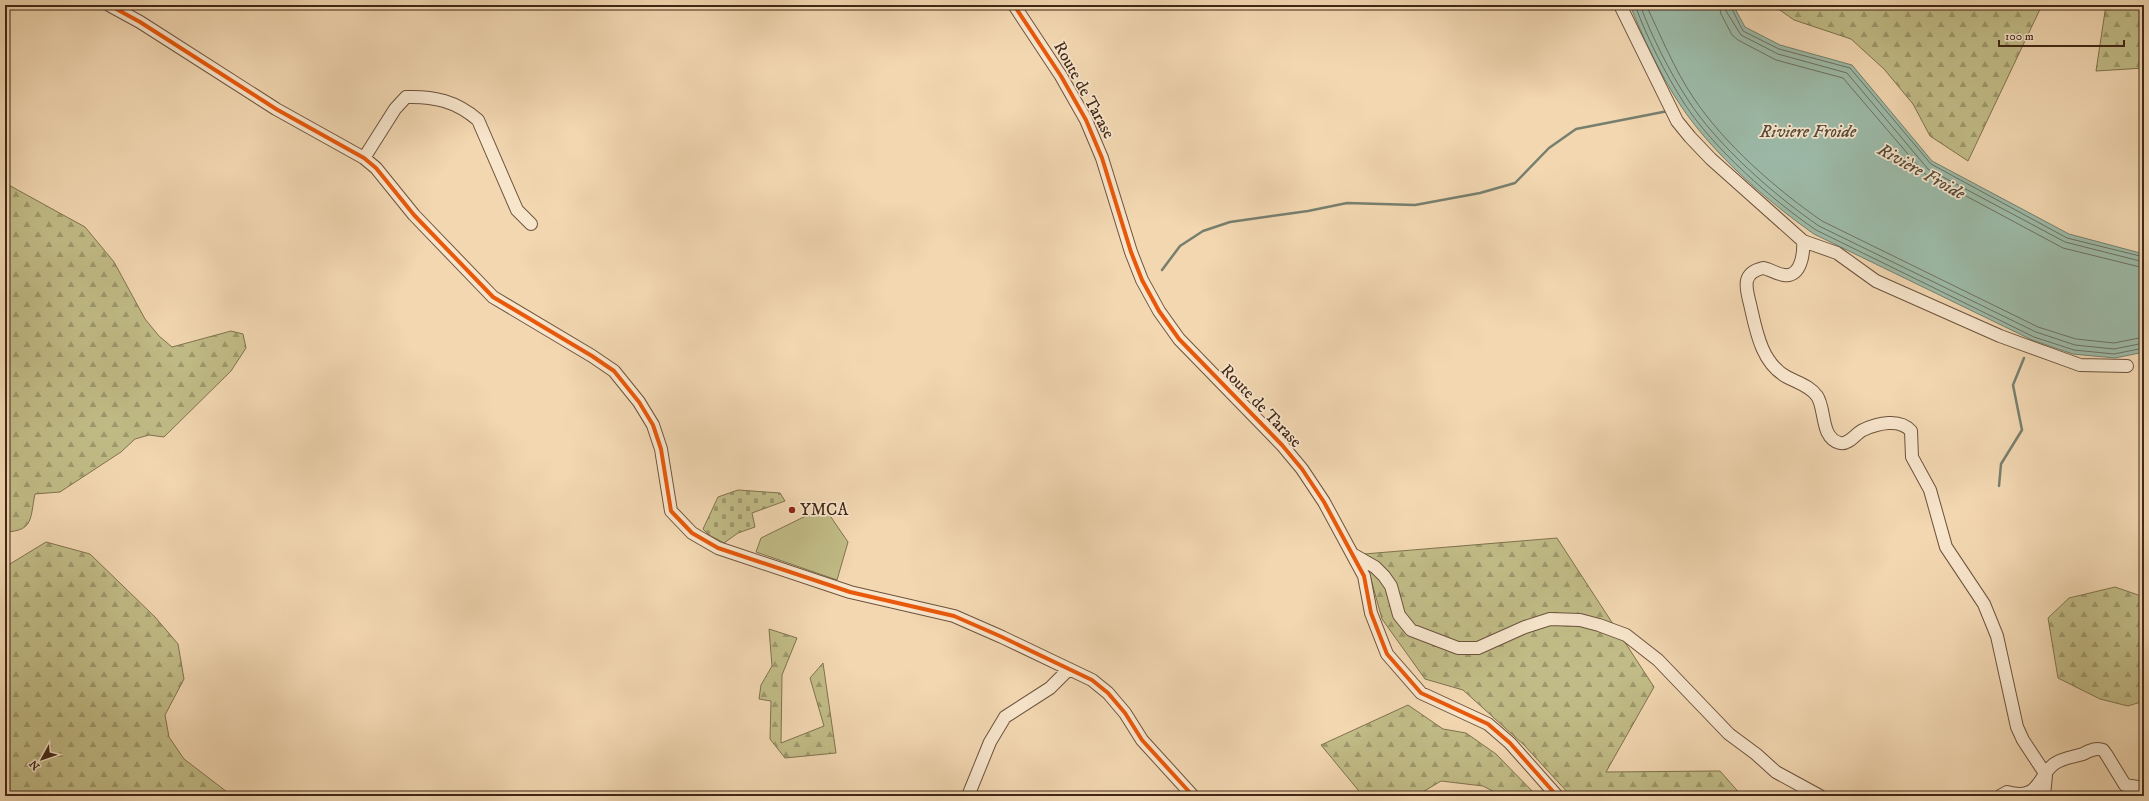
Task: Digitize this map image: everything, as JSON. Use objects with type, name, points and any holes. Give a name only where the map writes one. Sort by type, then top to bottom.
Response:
[{"type":"street","points":[[108,5],[140,22],[276,109],[364,158],[376,168],[414,215],[493,297],[592,356],[614,371],[640,402],[654,425],[661,449],[671,511],[692,533],[718,548],[850,592],[954,616],[1092,680],[1108,693],[1125,713],[1142,740],[1192,796]]},
{"type":"street","name":"Route de Tarase","points":[[1014,5],[1061,76],[1086,120],[1102,158],[1131,252],[1142,280],[1159,311],[1179,339],[1277,440],[1302,469],[1324,502],[1364,576],[1371,613],[1387,654],[1421,692],[1488,724],[1510,743],[1557,796]]},
{"type":"street","points":[[1620,5],[1678,121],[1690,137],[1752,197],[1803,241],[1837,253],[1876,281],[2000,336],[2080,365],[2128,366]]},
{"type":"street","points":[[364,158],[395,109],[406,97],[446,100],[466,109],[478,120],[517,210],[531,224]]},
{"type":"street","points":[[1803,241],[1804,255],[1796,271],[1790,275],[1763,268],[1753,272],[1747,280],[1746,289],[1755,328],[1764,351],[1778,371],[1811,389],[1818,397],[1824,424],[1834,440],[1840,443],[1845,443],[1864,430],[1889,423],[1901,423],[1911,431],[1912,457],[1930,490],[1946,547],[1984,604],[1997,636],[2017,727],[2023,740],[2046,775],[2047,786],[2044,796]]},
{"type":"street","points":[[1354,555],[1375,567],[1384,576],[1391,586],[1399,615],[1411,630],[1458,648],[1478,648],[1533,624],[1550,619],[1580,620],[1626,635],[1668,669],[1724,730],[1756,754],[1776,772],[1820,796]]},
{"type":"street","points":[[968,796],[990,742],[1005,717],[1050,688],[1068,670]]},
{"type":"street","points":[[2000,796],[2007,792],[2020,796],[2028,794],[2036,789],[2052,765],[2060,760],[2100,749],[2106,754],[2125,785],[2144,788]]},
{"type":"green space","points":[[1804,5],[2042,5],[1968,161],[1930,136],[1913,104],[1884,69],[1851,39],[1794,20],[1777,8]]},
{"type":"green space","points":[[2106,5],[2144,5],[2144,68],[2096,71]]},
{"type":"green space","points":[[5,183],[85,227],[114,262],[145,319],[159,336],[172,347],[231,331],[243,334],[246,348],[231,371],[164,437],[149,435],[135,439],[121,452],[60,492],[35,494],[31,516],[26,526],[14,531],[5,532]]},
{"type":"green space","points":[[738,490],[780,493],[785,501],[752,513],[755,527],[738,533],[724,543],[709,535],[703,529],[718,497]]},
{"type":"green space","points":[[824,507],[848,542],[837,580],[756,552],[761,538]]},
{"type":"green space","points":[[1557,538],[1654,687],[1606,772],[1720,771],[1742,796],[1571,796],[1524,745],[1463,690],[1425,679],[1382,619],[1364,554]]},
{"type":"green space","points":[[46,542],[90,554],[155,617],[178,644],[184,679],[165,715],[169,737],[184,759],[231,795],[242,796],[5,796],[5,567]]},
{"type":"green space","points":[[2115,587],[2144,597],[2144,701],[2128,706],[2100,699],[2058,678],[2048,618],[2069,598]]},
{"type":"green space","points":[[769,629],[797,638],[782,675],[781,743],[824,726],[810,678],[823,663],[836,753],[785,758],[770,739],[771,701],[759,699],[761,685],[772,666]]},
{"type":"green space","points":[[1408,705],[1443,729],[1466,733],[1496,754],[1537,796],[1502,796],[1483,786],[1441,781],[1416,796],[1363,796],[1321,745]]},
{"type":"water","name":"Riviere Froide","points":[[1630,5],[1733,5],[1745,27],[1780,45],[1852,65],[1932,161],[2069,234],[2144,254],[2144,352],[2115,358],[2073,354],[2032,340],[1814,234],[1778,207],[1742,176],[1694,124],[1674,95],[1660,70],[1640,30]]},
{"type":"waterway","points":[[1162,270],[1180,246],[1203,231],[1230,222],[1308,211],[1347,203],[1415,205],[1480,193],[1515,183],[1549,148],[1576,129],[1668,111]]},
{"type":"waterway","points":[[1999,486],[2001,464],[2022,430],[2013,385],[2024,358]]},
{"type":"cycle path","points":[[109,5],[140,22],[276,109],[364,158],[376,168],[414,215],[493,297],[592,356],[614,371],[639,402],[653,425],[661,449],[671,511],[692,533],[718,548],[850,592],[954,616],[1092,680],[1108,693],[1125,713],[1142,740],[1193,796]]},
{"type":"cycle path","points":[[1014,5],[1061,76],[1086,120],[1102,158],[1131,252],[1142,280],[1159,311],[1179,339],[1282,445],[1302,469],[1324,502],[1364,576],[1371,613],[1387,654],[1421,693],[1488,724],[1510,743],[1557,796]]},
{"type":"place","name":"YMCA","points":[[792,510]]},
{"type":"water label","name":"Rivière Froide","points":[[1921,172]]}]
